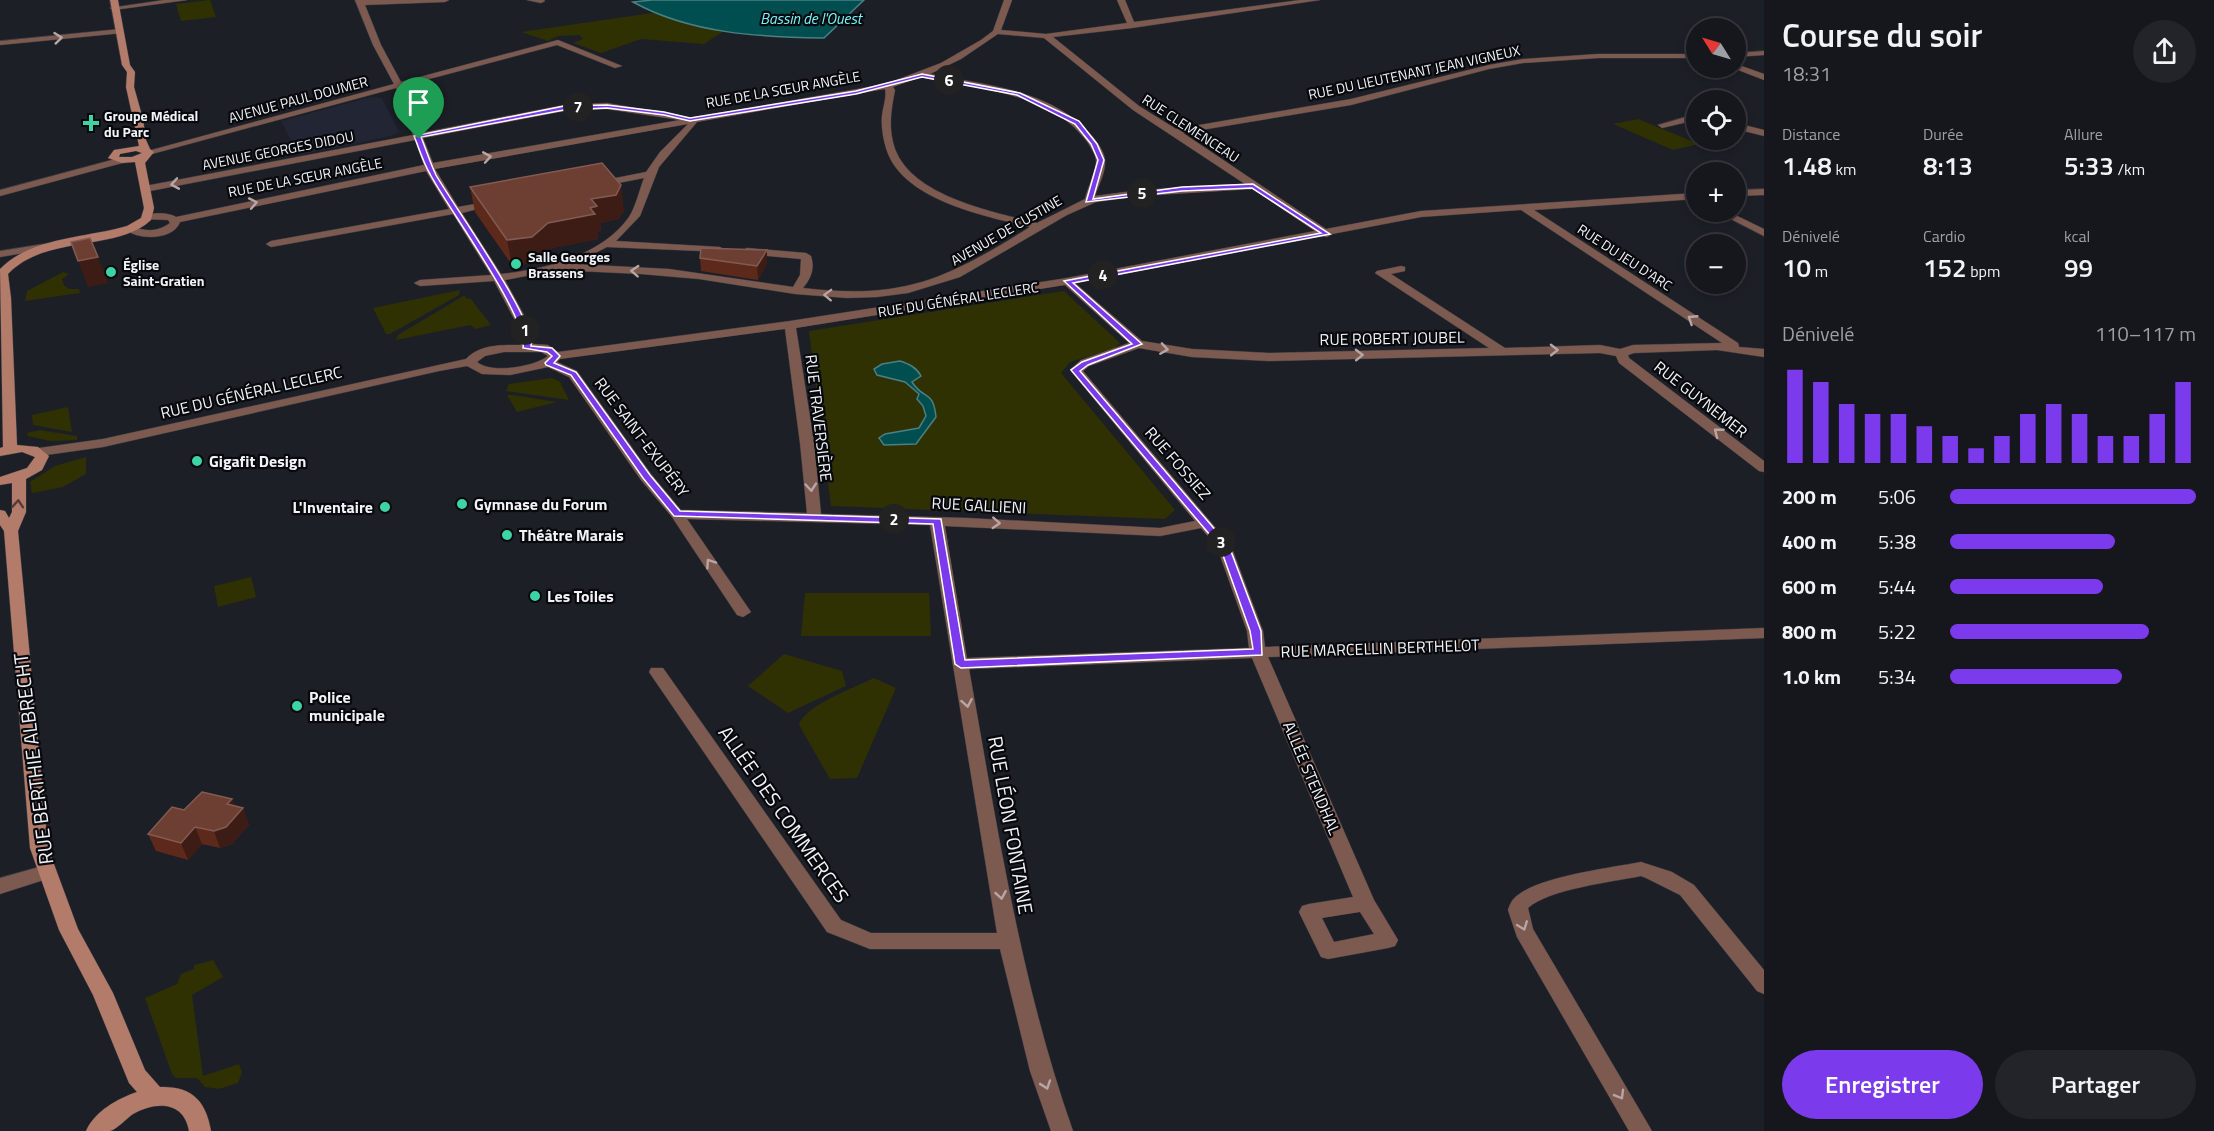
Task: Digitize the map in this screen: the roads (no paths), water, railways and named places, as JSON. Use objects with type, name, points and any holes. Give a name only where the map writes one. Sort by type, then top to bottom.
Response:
[{"type":"street","points":[[148,218],[145,153],[130,87],[123,80],[126,65],[118,6],[183,0]]},
{"type":"street","points":[[445,0],[359,2],[377,45],[399,86],[429,167],[497,276],[525,328],[528,339],[526,348]]},
{"type":"street","points":[[531,0],[541,1]]},
{"type":"street","points":[[1008,0],[996,32],[1046,36],[1316,0]]},
{"type":"street","points":[[1122,0],[1132,26]]},
{"type":"street","points":[[0,44],[120,31]]},
{"type":"street","name":"RUE DE LA SŒUR ANGÈLE","points":[[175,220],[429,167],[887,86],[922,75],[982,43],[996,32]]},
{"type":"street","name":"RUE CLEMENCEAU","points":[[1046,36],[1136,108],[1327,234]]},
{"type":"street","name":"AVENUE PAUL DOUMER","points":[[145,153],[558,42],[618,66]]},
{"type":"street","points":[[1746,54],[1764,53]]},
{"type":"street","name":"RUE DU LIEUTENANT JEAN VIGNEUX","points":[[1175,132],[1351,102],[1489,67],[1523,61],[1598,56],[1686,56]]},
{"type":"street","points":[[1746,70],[1764,77]]},
{"type":"street","points":[[922,75],[1018,94],[1077,123],[1094,144],[1101,160],[1089,201]]},
{"type":"street","points":[[887,86],[891,90],[886,127],[889,144],[906,175],[946,199],[1037,226]]},
{"type":"street","name":"AVENUE GEORGES DIDOU","points":[[145,189],[564,108],[607,106],[664,113],[690,120]]},
{"type":"street","points":[[123,160],[115,159],[113,156],[133,141],[133,120],[136,114]]},
{"type":"street","points":[[1662,125],[1686,119]]},
{"type":"street","points":[[420,283],[560,267],[604,244],[632,220],[650,174],[666,151],[692,125],[693,122],[690,120]]},
{"type":"street","points":[[1746,128],[1764,133]]},
{"type":"street","points":[[125,149],[145,153]]},
{"type":"street","points":[[0,193],[145,153]]},
{"type":"street","points":[[589,186],[650,174]]},
{"type":"street","name":"AVENUE DE CUSTINE","points":[[560,267],[669,272],[821,295],[886,293],[927,287],[946,281],[998,253],[1037,226],[1089,201],[1182,189],[1253,186]]},
{"type":"street","points":[[1746,193],[1764,192]]},
{"type":"street","name":"RUE DU GÉNÉRAL LECLERC","points":[[470,362],[482,370],[530,368],[552,360],[596,351],[790,325],[1067,281],[1394,220],[1523,207],[1686,197]]},
{"type":"street","points":[[271,244],[501,202]]},
{"type":"street","name":"RUE DU JEU D'ARC","points":[[1523,207],[1741,351]]},
{"type":"street","points":[[0,254],[59,245],[130,229],[148,218],[165,216],[175,220],[174,225],[160,232],[143,234],[130,229]]},
{"type":"street","points":[[1742,222],[1764,233]]},
{"type":"street","points":[[604,244],[802,254],[808,260],[808,268],[804,282],[795,291]]},
{"type":"street","points":[[0,481],[34,469],[40,456],[27,448],[5,451],[5,298],[2,273],[7,266],[21,257],[59,245]]},
{"type":"street","points":[[1401,269],[1381,273],[1502,352]]},
{"type":"street","name":"RUE ROBERT JOUBEL","points":[[1067,281],[1138,344],[1192,353],[1259,357],[1600,350],[1621,353],[1633,349],[1718,346],[1741,351],[1764,352]]},
{"type":"street","points":[[886,293],[901,308]]},
{"type":"street","name":"RUE TRAVERSIÈRE","points":[[790,325],[807,443],[814,516]]},
{"type":"street","name":"RUE FOSSIEZ","points":[[1138,344],[1085,363],[1076,370],[1224,546],[1255,631],[1258,653]]},
{"type":"street","name":"RUE DU GÉNÉRAL LECLERC","points":[[40,456],[438,367],[470,362],[479,353],[484,352],[544,348],[552,360]]},
{"type":"street","name":"RUE SAINT-EXUPÉRY","points":[[573,374],[580,357],[596,351]]},
{"type":"street","name":"RUE GUYNEMER","points":[[1621,353],[1623,360],[1764,468]]},
{"type":"street","name":"RUE SAINT-EXUPÉRY","points":[[552,360],[573,374],[646,477],[677,514],[743,612]]},
{"type":"street","name":"RUE BERTHIE ALBRECHT","points":[[19,476],[19,512],[11,531],[39,848],[69,930],[103,993],[137,1076],[155,1096]]},
{"type":"street","name":"RUE BERTHIE ALBRECHT","points":[[0,514],[11,531]]},
{"type":"street","name":"RUE GALLIENI","points":[[677,514],[814,516],[1160,532],[1206,523]]},
{"type":"street","name":"RUE LÉON FONTAINE","points":[[937,521],[1008,941],[1041,1071],[1062,1131]]},
{"type":"street","name":"RUE MARCELLIN BERTHELOT","points":[[961,664],[1764,633]]},
{"type":"street","name":"ALLÉE STENDHAL","points":[[1258,653],[1365,903]]},
{"type":"street","name":"ALLÉE DES COMMERCES","points":[[657,672],[834,926],[870,941],[1008,941]]},
{"type":"street","points":[[1641,1131],[1524,931],[1518,910],[1520,902],[1528,896],[1551,888],[1641,869],[1673,880],[1687,890],[1764,985]]},
{"type":"street","points":[[0,886],[46,872]]},
{"type":"street","points":[[126,1107],[137,1076]]},
{"type":"street","points":[[97,1131],[111,1117],[126,1107],[155,1096],[171,1096],[185,1101],[194,1109],[200,1120],[200,1131]]},
{"type":"water","name":"Bassin de l'Ouest","points":[[652,0],[864,0],[824,38],[726,32],[678,21],[633,2]]},
{"type":"water","points":[[900,361],[912,366],[921,376],[912,382],[933,402],[936,417],[916,444],[884,445],[879,438],[885,434],[919,428],[926,416],[923,406],[917,399],[919,394],[905,382],[877,375],[874,369],[882,364]]},
{"type":"place","name":"Groupe Médical du Parc","points":[[91,123]]},
{"type":"place","name":"Salle Georges Brassens","points":[[516,264]]},
{"type":"place","name":"Église Saint-Gratien","points":[[111,272]]},
{"type":"place","name":"Gigafit Design","points":[[197,461]]},
{"type":"place","name":"Gymnase du Forum","points":[[462,504]]},
{"type":"place","name":"L'Inventaire","points":[[385,507]]},
{"type":"place","name":"Théâtre Marais","points":[[507,535]]},
{"type":"place","name":"Les Toiles","points":[[535,596]]},
{"type":"place","name":"Police municipale","points":[[297,706]]}]
